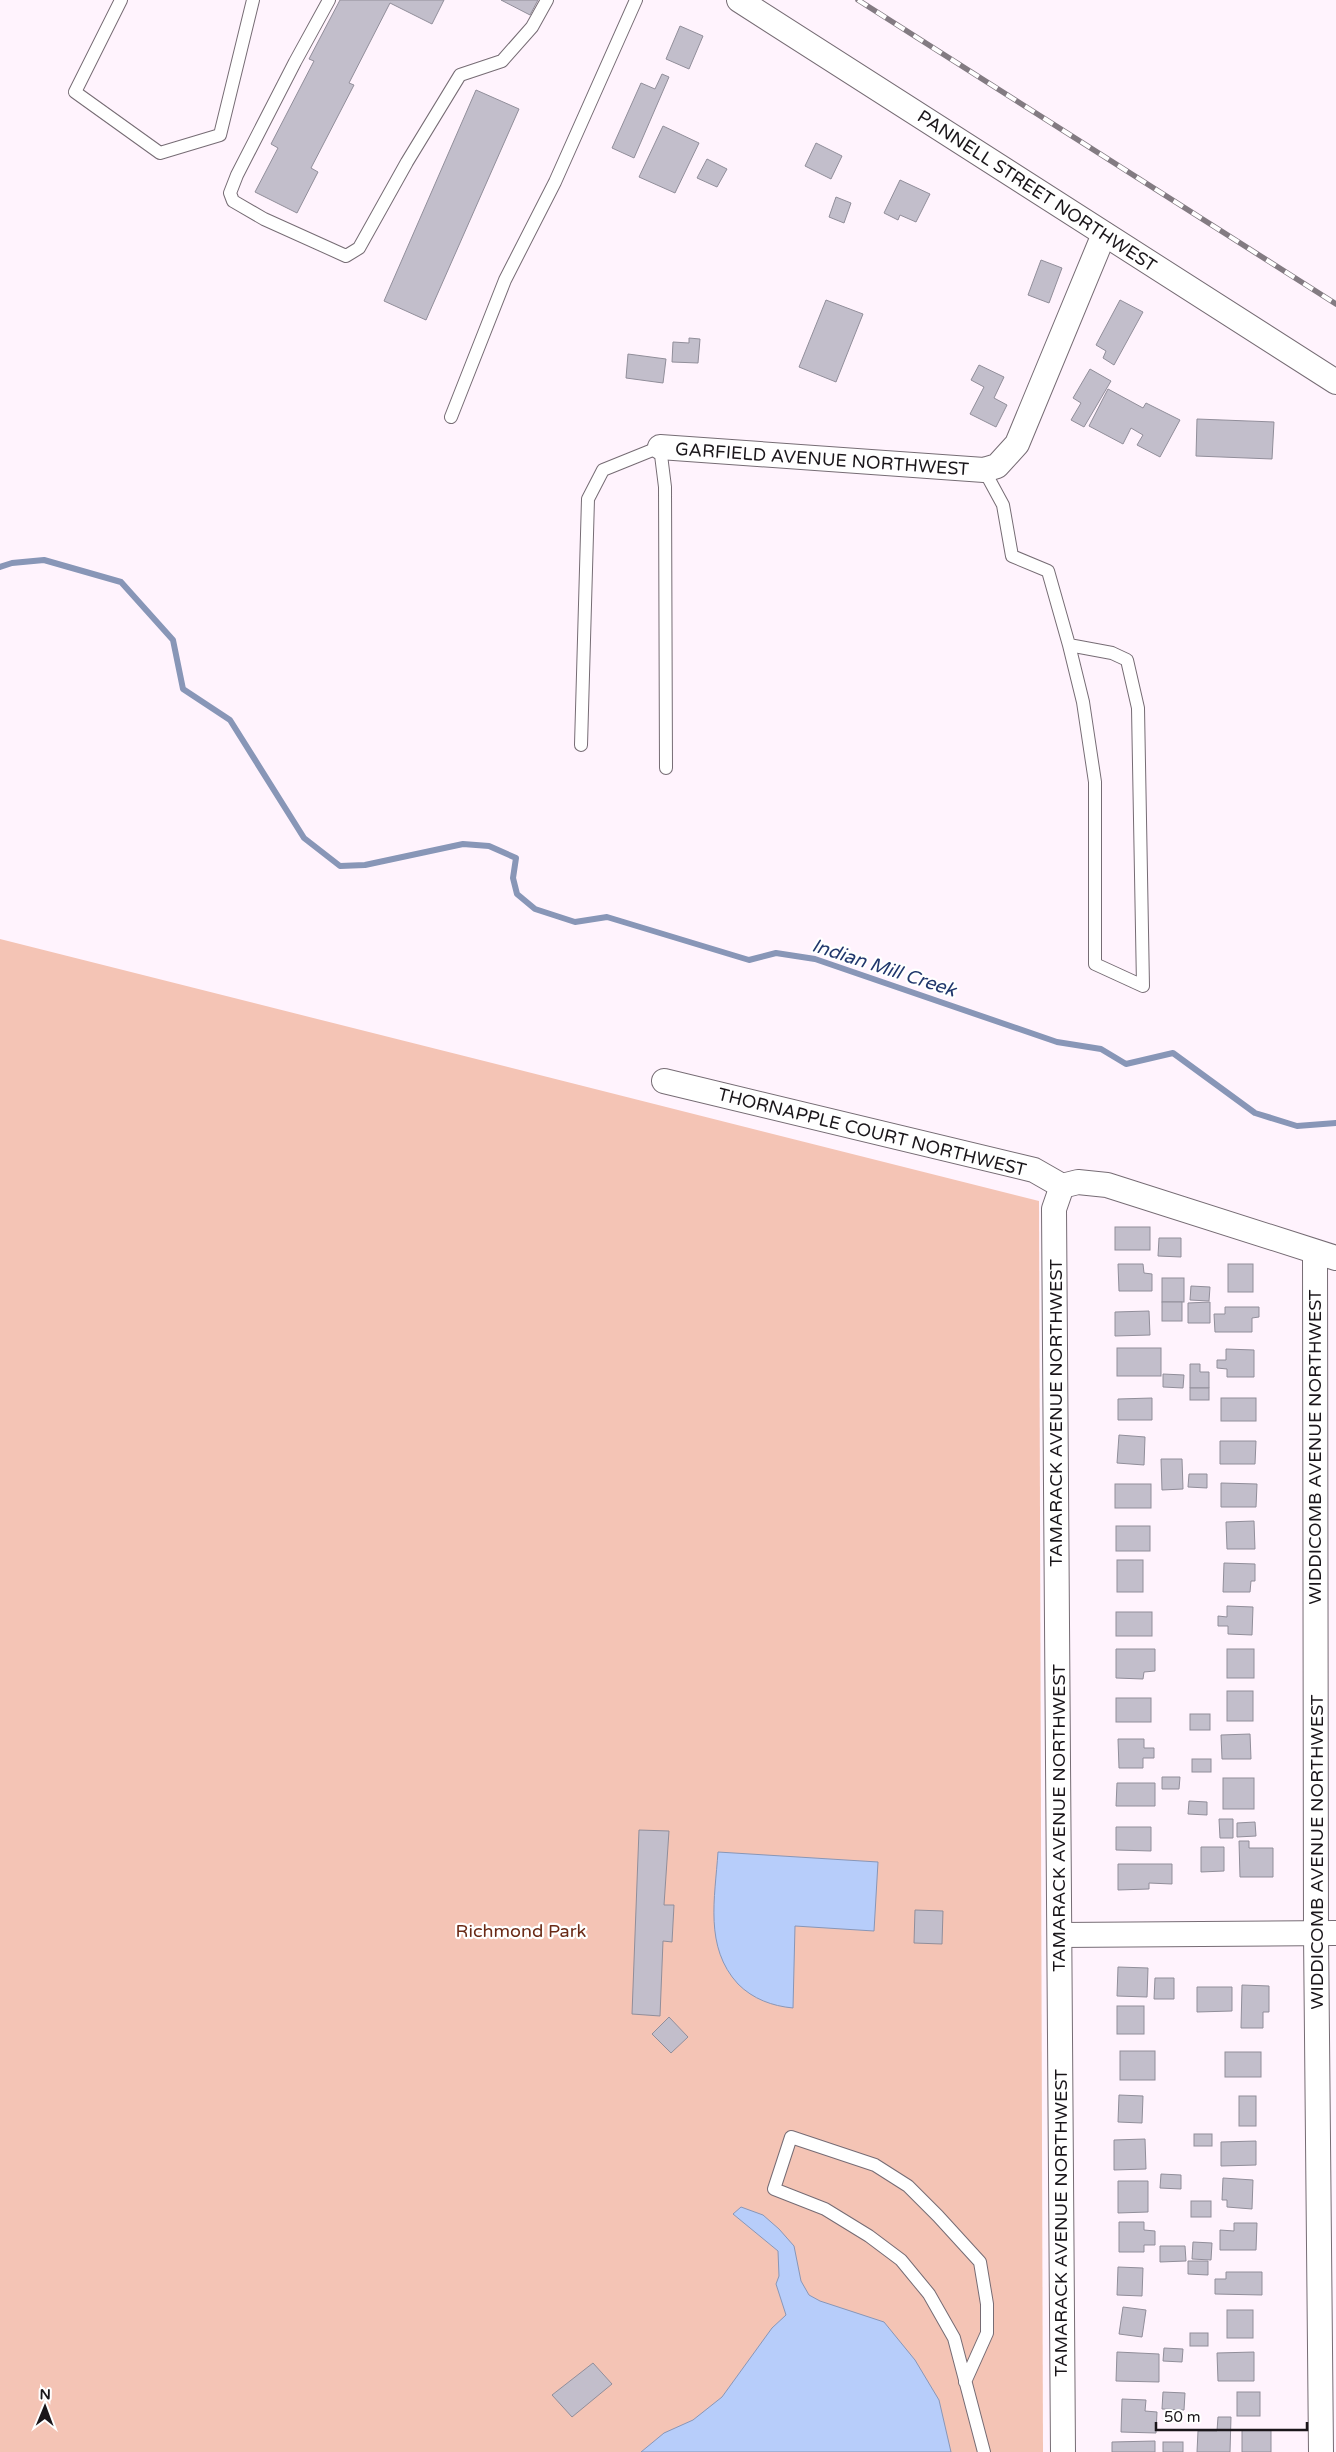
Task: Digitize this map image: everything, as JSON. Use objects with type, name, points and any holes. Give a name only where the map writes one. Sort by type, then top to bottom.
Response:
[{"type":"street","name":"PANNELL STREET NORTHWEST","points":[[739,0],[1336,382]]},
{"type":"street","points":[[984,470],[997,466],[1017,444],[1104,234]]},
{"type":"street","name":"GARFIELD AVENUE NORTHWEST","points":[[660,447],[984,470]]},
{"type":"street","name":"THORNAPPLE COURT NORTHWEST","points":[[664,1081],[1034,1170],[1062,1186]]},
{"type":"street","points":[[1062,1186],[1078,1182],[1107,1185],[1326,1255]]},
{"type":"street","name":"TAMARACK AVENUE NORTHWEST","points":[[1062,1186],[1054,1209],[1063,2452]]},
{"type":"street","name":"WIDDICOMB AVENUE NORTHWEST","points":[[1321,2452],[1326,1933],[1326,1255]]},
{"type":"street","points":[[1060,1935],[1326,1933]]},
{"type":"lane","points":[[121,0],[75,92],[160,153],[220,135],[253,0]]},
{"type":"lane","points":[[329,0],[294,62],[230,193],[233,202],[264,219],[346,256],[359,248],[407,162],[460,75],[502,61],[532,27],[547,0]]},
{"type":"lane","points":[[451,417],[505,280],[555,182],[636,0]]},
{"type":"lane","points":[[582,745],[588,499],[603,470],[660,447],[665,487],[666,768]]},
{"type":"lane","points":[[984,470],[1003,505],[1012,556],[1048,571],[1083,702],[1095,782],[1095,964],[1144,986],[1138,708],[1134,689],[1127,660],[1112,653],[1069,645]]},
{"type":"lane","points":[[965,2382],[987,2334],[987,2304],[980,2262],[908,2186],[874,2165],[791,2137],[774,2189],[825,2209],[869,2236],[901,2260],[929,2294],[954,2338],[965,2382],[984,2452]]},
{"type":"green space","name":"Richmond Park","points":[[0,939],[1039,1201],[1043,2452],[0,2452]]},
{"type":"water","points":[[718,1852],[878,1862],[874,1931],[795,1926],[793,2008],[778,2006],[756,1998],[738,1984],[727,1970],[720,1954],[714,1921]]},
{"type":"water","points":[[741,2207],[763,2215],[794,2246],[801,2281],[809,2295],[820,2301],[884,2322],[915,2360],[939,2400],[951,2452],[641,2452],[664,2433],[693,2420],[722,2397],[772,2328],[786,2315],[776,2284],[779,2276],[778,2251],[733,2214]]},
{"type":"building","points":[[340,0],[444,0],[432,24],[390,3],[349,83],[354,85],[311,168],[318,172],[297,213],[255,192],[278,148],[271,144],[314,61],[309,59]]},
{"type":"building","points":[[501,0],[538,0],[530,15]]},
{"type":"building","points":[[680,26],[703,36],[689,69],[666,59]]},
{"type":"building","points":[[662,74],[669,77],[634,158],[612,148],[641,83],[655,89]]},
{"type":"building","points":[[476,90],[519,109],[426,320],[384,301]]},
{"type":"building","points":[[663,126],[699,143],[675,193],[639,177]]},
{"type":"building","points":[[816,143],[842,156],[831,179],[805,166]]},
{"type":"building","points":[[707,159],[727,169],[717,187],[697,178]]},
{"type":"building","points":[[900,180],[930,194],[916,222],[900,215],[898,220],[884,213]]},
{"type":"building","points":[[836,197],[851,203],[844,223],[829,217]]},
{"type":"building","points":[[1041,260],[1062,268],[1049,303],[1028,295]]},
{"type":"building","points":[[826,300],[863,314],[836,382],[799,367]]},
{"type":"building","points":[[1120,300],[1143,312],[1114,365],[1103,358],[1106,351],[1096,345]]},
{"type":"building","points":[[689,338],[700,339],[698,363],[672,362],[673,342],[689,343]]},
{"type":"building","points":[[628,354],[666,359],[663,383],[626,378]]},
{"type":"building","points":[[979,365],[1004,377],[994,398],[1007,405],[996,427],[970,414],[984,387],[971,380]]},
{"type":"building","points":[[1090,369],[1111,381],[1084,427],[1071,420],[1081,403],[1073,398]]},
{"type":"building","points":[[1108,389],[1143,408],[1146,403],[1180,420],[1160,457],[1137,445],[1143,435],[1131,428],[1123,444],[1089,426]]},
{"type":"building","points":[[1197,419],[1274,422],[1272,459],[1196,456]]},
{"type":"building","points":[[1115,1227],[1150,1227],[1150,1250],[1115,1250]]},
{"type":"building","points":[[1159,1238],[1181,1238],[1181,1257],[1158,1256]]},
{"type":"building","points":[[1118,1264],[1143,1264],[1144,1273],[1152,1274],[1152,1291],[1119,1291]]},
{"type":"building","points":[[1228,1264],[1253,1264],[1253,1292],[1228,1292]]},
{"type":"building","points":[[1162,1278],[1184,1278],[1184,1302],[1162,1302]]},
{"type":"building","points":[[1191,1286],[1210,1287],[1209,1301],[1190,1300]]},
{"type":"building","points":[[1162,1302],[1182,1302],[1182,1321],[1162,1321]]},
{"type":"building","points":[[1210,1302],[1210,1323],[1188,1323],[1188,1303]]},
{"type":"building","points":[[1225,1307],[1259,1307],[1259,1317],[1252,1318],[1252,1332],[1215,1332],[1214,1314],[1225,1314]]},
{"type":"building","points":[[1149,1311],[1150,1335],[1115,1336],[1115,1312]]},
{"type":"building","points":[[1117,1348],[1161,1348],[1161,1376],[1117,1376]]},
{"type":"building","points":[[1226,1349],[1254,1350],[1254,1377],[1227,1377],[1227,1369],[1217,1368],[1217,1360],[1226,1360]]},
{"type":"building","points":[[1190,1364],[1200,1364],[1200,1372],[1209,1372],[1209,1388],[1190,1388]]},
{"type":"building","points":[[1163,1374],[1184,1375],[1183,1388],[1163,1387]]},
{"type":"building","points":[[1190,1388],[1209,1388],[1209,1400],[1190,1400]]},
{"type":"building","points":[[1152,1398],[1152,1420],[1118,1420],[1118,1399]]},
{"type":"building","points":[[1221,1398],[1256,1398],[1256,1421],[1221,1421]]},
{"type":"building","points":[[1119,1435],[1145,1437],[1144,1465],[1117,1463]]},
{"type":"building","points":[[1220,1441],[1256,1441],[1255,1464],[1220,1464]]},
{"type":"building","points":[[1161,1459],[1182,1459],[1183,1489],[1162,1490]]},
{"type":"building","points":[[1189,1474],[1207,1474],[1207,1488],[1188,1487]]},
{"type":"building","points":[[1221,1483],[1257,1484],[1256,1507],[1221,1507]]},
{"type":"building","points":[[1115,1484],[1151,1484],[1151,1508],[1115,1508]]},
{"type":"building","points":[[1254,1521],[1255,1549],[1227,1549],[1226,1522]]},
{"type":"building","points":[[1116,1526],[1150,1526],[1150,1551],[1116,1551]]},
{"type":"building","points":[[1117,1560],[1143,1560],[1143,1592],[1117,1592]]},
{"type":"building","points":[[1224,1563],[1255,1564],[1255,1581],[1251,1581],[1250,1592],[1223,1592]]},
{"type":"building","points":[[1227,1606],[1253,1607],[1252,1635],[1228,1634],[1228,1626],[1218,1626],[1218,1616],[1227,1617]]},
{"type":"building","points":[[1116,1612],[1152,1612],[1152,1636],[1116,1636]]},
{"type":"building","points":[[1116,1649],[1155,1649],[1155,1671],[1144,1672],[1143,1679],[1116,1678]]},
{"type":"building","points":[[1227,1649],[1254,1649],[1254,1678],[1227,1678]]},
{"type":"building","points":[[1227,1691],[1253,1691],[1253,1721],[1227,1721]]},
{"type":"building","points":[[1116,1698],[1151,1698],[1151,1722],[1116,1722]]},
{"type":"building","points":[[1190,1714],[1210,1714],[1210,1730],[1190,1730]]},
{"type":"building","points":[[1250,1734],[1251,1759],[1222,1759],[1221,1735]]},
{"type":"building","points":[[1118,1739],[1144,1739],[1144,1748],[1154,1748],[1154,1758],[1143,1758],[1143,1768],[1119,1768]]},
{"type":"building","points":[[1192,1759],[1211,1759],[1211,1772],[1192,1772]]},
{"type":"building","points":[[1162,1777],[1180,1777],[1179,1789],[1162,1789]]},
{"type":"building","points":[[1223,1778],[1254,1778],[1254,1809],[1223,1809]]},
{"type":"building","points":[[1117,1783],[1155,1783],[1155,1806],[1116,1806]]},
{"type":"building","points":[[1189,1801],[1207,1802],[1207,1815],[1188,1814]]},
{"type":"building","points":[[1219,1819],[1233,1819],[1233,1838],[1220,1838]]},
{"type":"building","points":[[1255,1822],[1256,1836],[1237,1837],[1237,1823]]},
{"type":"building","points":[[1116,1827],[1151,1827],[1151,1851],[1116,1850]]},
{"type":"building","points":[[639,1830],[669,1831],[664,1905],[674,1905],[672,1942],[663,1941],[660,2016],[632,2014]]},
{"type":"building","points":[[1239,1841],[1249,1841],[1249,1848],[1273,1848],[1273,1877],[1240,1877]]},
{"type":"building","points":[[1201,1847],[1224,1847],[1224,1871],[1201,1872]]},
{"type":"building","points":[[1118,1864],[1172,1864],[1172,1884],[1149,1883],[1149,1889],[1118,1890]]},
{"type":"building","points":[[915,1910],[943,1911],[942,1944],[914,1943]]},
{"type":"building","points":[[1118,1967],[1148,1968],[1147,1997],[1117,1996]]},
{"type":"building","points":[[1155,1978],[1174,1978],[1174,1999],[1154,1999]]},
{"type":"building","points":[[1242,1985],[1269,1986],[1269,2012],[1263,2012],[1263,2028],[1241,2028]]},
{"type":"building","points":[[1197,1987],[1232,1987],[1232,2011],[1197,2012]]},
{"type":"building","points":[[1117,2006],[1144,2006],[1144,2034],[1117,2034]]},
{"type":"building","points":[[669,2017],[688,2037],[671,2053],[652,2034]]},
{"type":"building","points":[[1120,2051],[1155,2051],[1155,2080],[1120,2080]]},
{"type":"building","points":[[1225,2052],[1261,2052],[1261,2077],[1225,2077]]},
{"type":"building","points":[[1119,2095],[1143,2096],[1142,2123],[1118,2122]]},
{"type":"building","points":[[1239,2096],[1256,2096],[1256,2126],[1239,2126]]},
{"type":"building","points":[[1194,2134],[1212,2134],[1212,2146],[1194,2146]]},
{"type":"building","points":[[1145,2139],[1146,2169],[1114,2170],[1114,2140]]},
{"type":"building","points":[[1256,2141],[1256,2165],[1221,2166],[1221,2142]]},
{"type":"building","points":[[1161,2174],[1181,2175],[1181,2189],[1160,2188]]},
{"type":"building","points":[[1223,2178],[1253,2180],[1252,2209],[1227,2207],[1227,2200],[1222,2200]]},
{"type":"building","points":[[1118,2181],[1148,2181],[1148,2212],[1118,2213]]},
{"type":"building","points":[[1191,2201],[1211,2201],[1211,2217],[1191,2217]]},
{"type":"building","points":[[1119,2222],[1144,2222],[1144,2230],[1155,2231],[1155,2245],[1144,2245],[1144,2252],[1119,2252]]},
{"type":"building","points":[[1234,2223],[1257,2223],[1256,2250],[1220,2250],[1220,2230],[1234,2231]]},
{"type":"building","points":[[1193,2242],[1212,2243],[1211,2260],[1192,2259]]},
{"type":"building","points":[[1160,2246],[1185,2246],[1186,2261],[1160,2262]]},
{"type":"building","points":[[1188,2261],[1208,2261],[1208,2275],[1188,2274]]},
{"type":"building","points":[[1118,2267],[1143,2268],[1142,2296],[1117,2295]]},
{"type":"building","points":[[1226,2272],[1262,2272],[1262,2295],[1215,2294],[1215,2279],[1226,2279]]},
{"type":"building","points":[[1123,2307],[1146,2310],[1142,2337],[1119,2334]]},
{"type":"building","points":[[1227,2310],[1253,2310],[1253,2338],[1227,2338]]},
{"type":"building","points":[[1190,2333],[1208,2333],[1208,2346],[1190,2346]]},
{"type":"building","points":[[1164,2348],[1183,2349],[1182,2362],[1163,2361]]},
{"type":"building","points":[[1117,2352],[1159,2354],[1159,2382],[1116,2381]]},
{"type":"building","points":[[1254,2352],[1254,2381],[1218,2381],[1217,2353]]},
{"type":"building","points":[[593,2363],[612,2384],[572,2417],[552,2395]]},
{"type":"building","points":[[1163,2392],[1185,2393],[1184,2410],[1162,2409]]},
{"type":"building","points":[[1237,2392],[1260,2392],[1260,2416],[1237,2416]]},
{"type":"building","points":[[1122,2399],[1146,2400],[1145,2411],[1157,2412],[1156,2433],[1121,2432]]},
{"type":"building","points":[[1218,2417],[1231,2417],[1230,2452],[1197,2452],[1198,2431],[1217,2431]]},
{"type":"building","points":[[1242,2430],[1271,2430],[1271,2452],[1242,2452]]},
{"type":"building","points":[[1155,2441],[1155,2452],[1112,2452],[1112,2442]]},
{"type":"building","points":[[1163,2442],[1183,2442],[1183,2452],[1163,2452]]},
{"type":"waterway","name":"Indian Mill Creek","points":[[0,567],[12,563],[44,560],[121,582],[173,640],[183,689],[230,720],[304,838],[340,866],[365,865],[463,844],[489,846],[516,858],[513,878],[517,894],[535,909],[575,922],[607,917],[749,960],[776,953],[815,959],[1057,1042],[1101,1049],[1126,1064],[1173,1053],[1255,1113],[1297,1126],[1336,1123]]},
{"type":"railway","points":[[858,0],[1336,304]]}]
